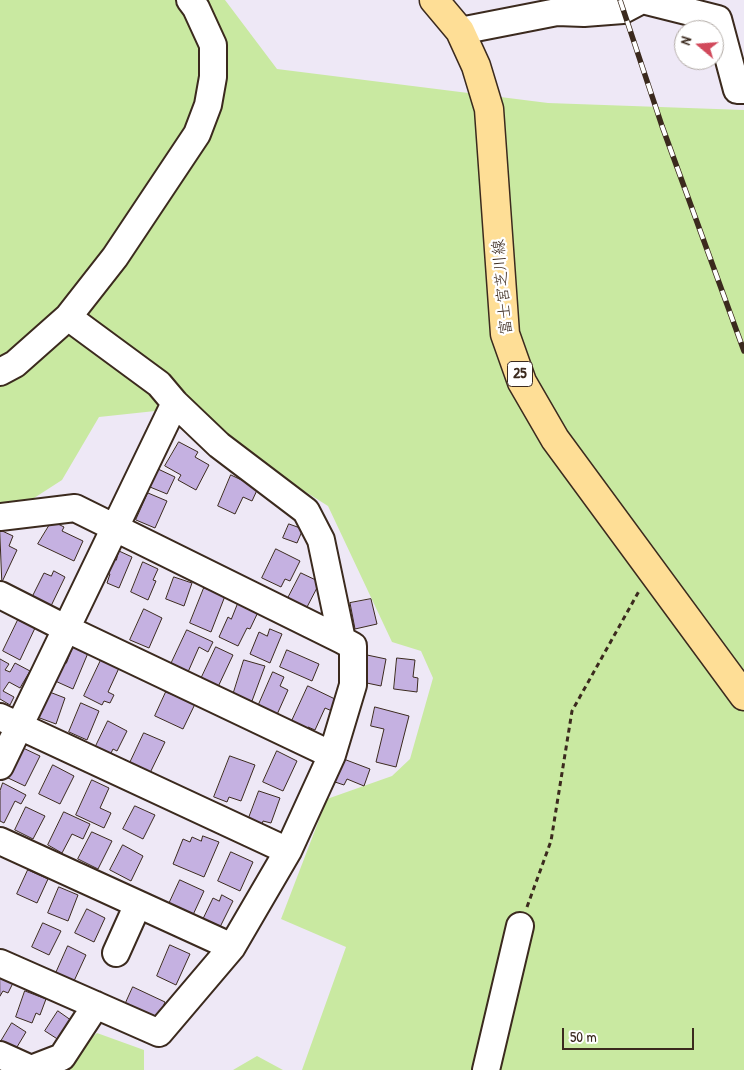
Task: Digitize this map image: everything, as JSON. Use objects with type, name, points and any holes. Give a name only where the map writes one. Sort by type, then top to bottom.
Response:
[{"type":"main road","name":"富士宮芝川線","points":[[434,0],[460,31],[476,66],[489,109],[505,334],[522,382],[555,439],[744,696]]},
{"type":"street","points":[[0,372],[15,364],[68,317],[115,256],[199,127],[208,105],[213,76],[213,45],[196,8],[190,0]]},
{"type":"street","points":[[460,31],[557,12],[584,13],[623,10],[642,0],[718,20],[737,90],[744,90]]},
{"type":"street","points":[[68,317],[159,384],[175,403],[219,445],[306,512],[321,540],[342,640]]},
{"type":"street","points":[[0,766],[10,722],[67,629],[175,403]]},
{"type":"street","points":[[0,517],[75,508],[353,646],[353,685],[332,755],[288,851],[232,947],[159,1033],[0,963]]},
{"type":"street","points":[[0,595],[67,629],[332,755]]},
{"type":"street","points":[[10,722],[288,851]]},
{"type":"street","points":[[0,841],[232,947]]},
{"type":"street","points":[[116,953],[138,904]]},
{"type":"street","points":[[486,1070],[520,926]]},
{"type":"street","points":[[0,1056],[31,1069],[62,1057],[96,1005]]},
{"type":"path","points":[[520,926],[551,840],[572,711],[652,569]]},
{"type":"green space","points":[[0,0],[225,0],[277,69],[548,103],[744,110],[744,1070],[302,1070],[346,947],[281,919],[327,799],[392,776],[410,759],[433,678],[421,651],[392,642],[328,506],[174,409],[99,417],[62,480],[0,520]]},
{"type":"green space","points":[[97,1033],[144,1050],[144,1070],[54,1070]]},
{"type":"green space","points":[[257,1056],[283,1070],[233,1070]]},
{"type":"building","points":[[179,442],[198,452],[195,457],[209,465],[196,490],[178,480],[181,475],[165,466]]},
{"type":"building","points":[[158,469],[175,477],[167,494],[150,487]]},
{"type":"building","points":[[231,475],[258,488],[252,501],[243,497],[235,514],[218,506]]},
{"type":"building","points":[[148,493],[167,501],[155,528],[136,520]]},
{"type":"building","points":[[52,521],[64,527],[62,531],[83,541],[74,561],[38,544]]},
{"type":"building","points":[[289,524],[303,529],[297,543],[283,538]]},
{"type":"building","points":[[0,530],[13,536],[9,546],[17,550],[2,582]]},
{"type":"building","points":[[276,549],[300,561],[290,581],[285,579],[281,587],[262,578]]},
{"type":"building","points":[[119,551],[132,557],[119,588],[107,583],[110,574],[104,571],[109,557],[116,560]]},
{"type":"building","points":[[143,562],[158,569],[153,580],[156,581],[148,600],[131,592]]},
{"type":"building","points":[[54,571],[65,577],[51,606],[32,597],[44,573],[51,576]]},
{"type":"building","points":[[301,573],[320,582],[306,609],[287,600]]},
{"type":"building","points":[[174,577],[192,583],[184,606],[166,599]]},
{"type":"building","points":[[204,588],[225,596],[211,632],[190,623]]},
{"type":"building","points":[[371,599],[377,624],[355,629],[350,603]]},
{"type":"building","points":[[239,601],[259,610],[250,629],[247,628],[238,646],[219,637],[228,617],[231,619]]},
{"type":"building","points":[[144,609],[162,618],[149,648],[130,640]]},
{"type":"building","points":[[18,620],[35,628],[20,660],[3,651]]},
{"type":"building","points":[[270,629],[282,634],[270,663],[250,654],[259,632],[267,636]]},
{"type":"building","points":[[187,630],[213,642],[208,652],[199,647],[188,672],[171,664]]},
{"type":"building","points":[[73,647],[88,653],[73,689],[53,680],[61,661],[66,663]]},
{"type":"building","points":[[216,647],[233,655],[217,689],[200,681]]},
{"type":"building","points":[[287,650],[319,664],[312,681],[280,667]]},
{"type":"building","points":[[367,655],[386,659],[381,686],[362,682]]},
{"type":"building","points":[[397,658],[415,660],[413,677],[418,678],[417,692],[394,689]]},
{"type":"building","points":[[0,659],[9,664],[5,670],[10,672],[15,663],[30,671],[20,688],[9,682],[3,691],[14,697],[10,705],[0,699]]},
{"type":"building","points":[[101,660],[119,668],[108,692],[114,695],[110,703],[104,701],[102,705],[84,696]]},
{"type":"building","points":[[244,660],[265,666],[252,701],[233,695]]},
{"type":"building","points":[[273,672],[284,677],[280,686],[288,690],[275,719],[256,711]]},
{"type":"building","points":[[308,686],[337,700],[332,711],[325,708],[315,730],[308,727],[307,730],[291,723]]},
{"type":"building","points":[[47,691],[65,698],[56,724],[37,717]]},
{"type":"building","points":[[166,692],[195,704],[183,729],[155,716]]},
{"type":"building","points":[[81,703],[99,711],[87,740],[69,732]]},
{"type":"building","points":[[375,707],[409,716],[396,767],[376,762],[384,729],[371,726]]},
{"type":"building","points":[[108,721],[127,731],[117,751],[113,749],[110,755],[95,748]]},
{"type":"building","points":[[144,733],[165,742],[149,775],[129,765]]},
{"type":"building","points":[[21,747],[40,756],[25,786],[6,777]]},
{"type":"building","points":[[277,751],[297,761],[283,791],[263,782]]},
{"type":"building","points":[[230,756],[255,765],[241,801],[229,797],[227,802],[214,797]]},
{"type":"building","points":[[341,758],[370,769],[364,786],[347,779],[344,785],[332,781]]},
{"type":"building","points":[[53,765],[74,776],[60,804],[39,794]]},
{"type":"building","points":[[92,780],[109,788],[100,808],[111,813],[104,828],[76,815]]},
{"type":"building","points":[[3,783],[26,795],[21,804],[15,801],[4,823],[0,821],[0,791]]},
{"type":"building","points":[[259,791],[280,798],[271,823],[263,821],[261,828],[247,823]]},
{"type":"building","points":[[135,806],[155,815],[143,839],[123,829]]},
{"type":"building","points":[[26,807],[45,816],[33,839],[15,830]]},
{"type":"building","points":[[64,812],[90,824],[83,839],[72,834],[62,853],[48,845]]},
{"type":"building","points":[[92,832],[112,841],[98,869],[78,859]]},
{"type":"building","points":[[203,836],[219,842],[204,877],[173,864],[183,839],[190,842],[192,837],[201,841]]},
{"type":"building","points":[[123,845],[143,856],[131,881],[110,870]]},
{"type":"building","points":[[231,852],[253,862],[240,891],[218,881]]},
{"type":"building","points":[[28,870],[48,879],[37,903],[17,894]]},
{"type":"building","points":[[180,880],[204,891],[192,917],[168,906]]},
{"type":"building","points":[[59,887],[78,895],[68,921],[48,913]]},
{"type":"building","points":[[222,895],[233,901],[217,933],[200,925],[213,898],[219,901]]},
{"type":"building","points":[[87,909],[105,918],[94,942],[75,933]]},
{"type":"building","points":[[43,923],[61,931],[49,955],[32,947]]},
{"type":"building","points":[[170,945],[190,954],[176,985],[157,976]]},
{"type":"building","points":[[68,946],[86,955],[74,981],[56,973]]},
{"type":"building","points":[[0,977],[13,983],[8,993],[3,991],[0,996]]},
{"type":"building","points":[[133,987],[165,1002],[157,1022],[124,1007]]},
{"type":"building","points":[[25,991],[46,999],[40,1015],[36,1013],[32,1023],[16,1017]]},
{"type":"building","points":[[58,1011],[75,1023],[62,1042],[45,1031]]},
{"type":"building","points":[[12,1023],[26,1032],[14,1052],[0,1043]]},
{"type":"railway","points":[[620,0],[662,126],[744,351]]}]
